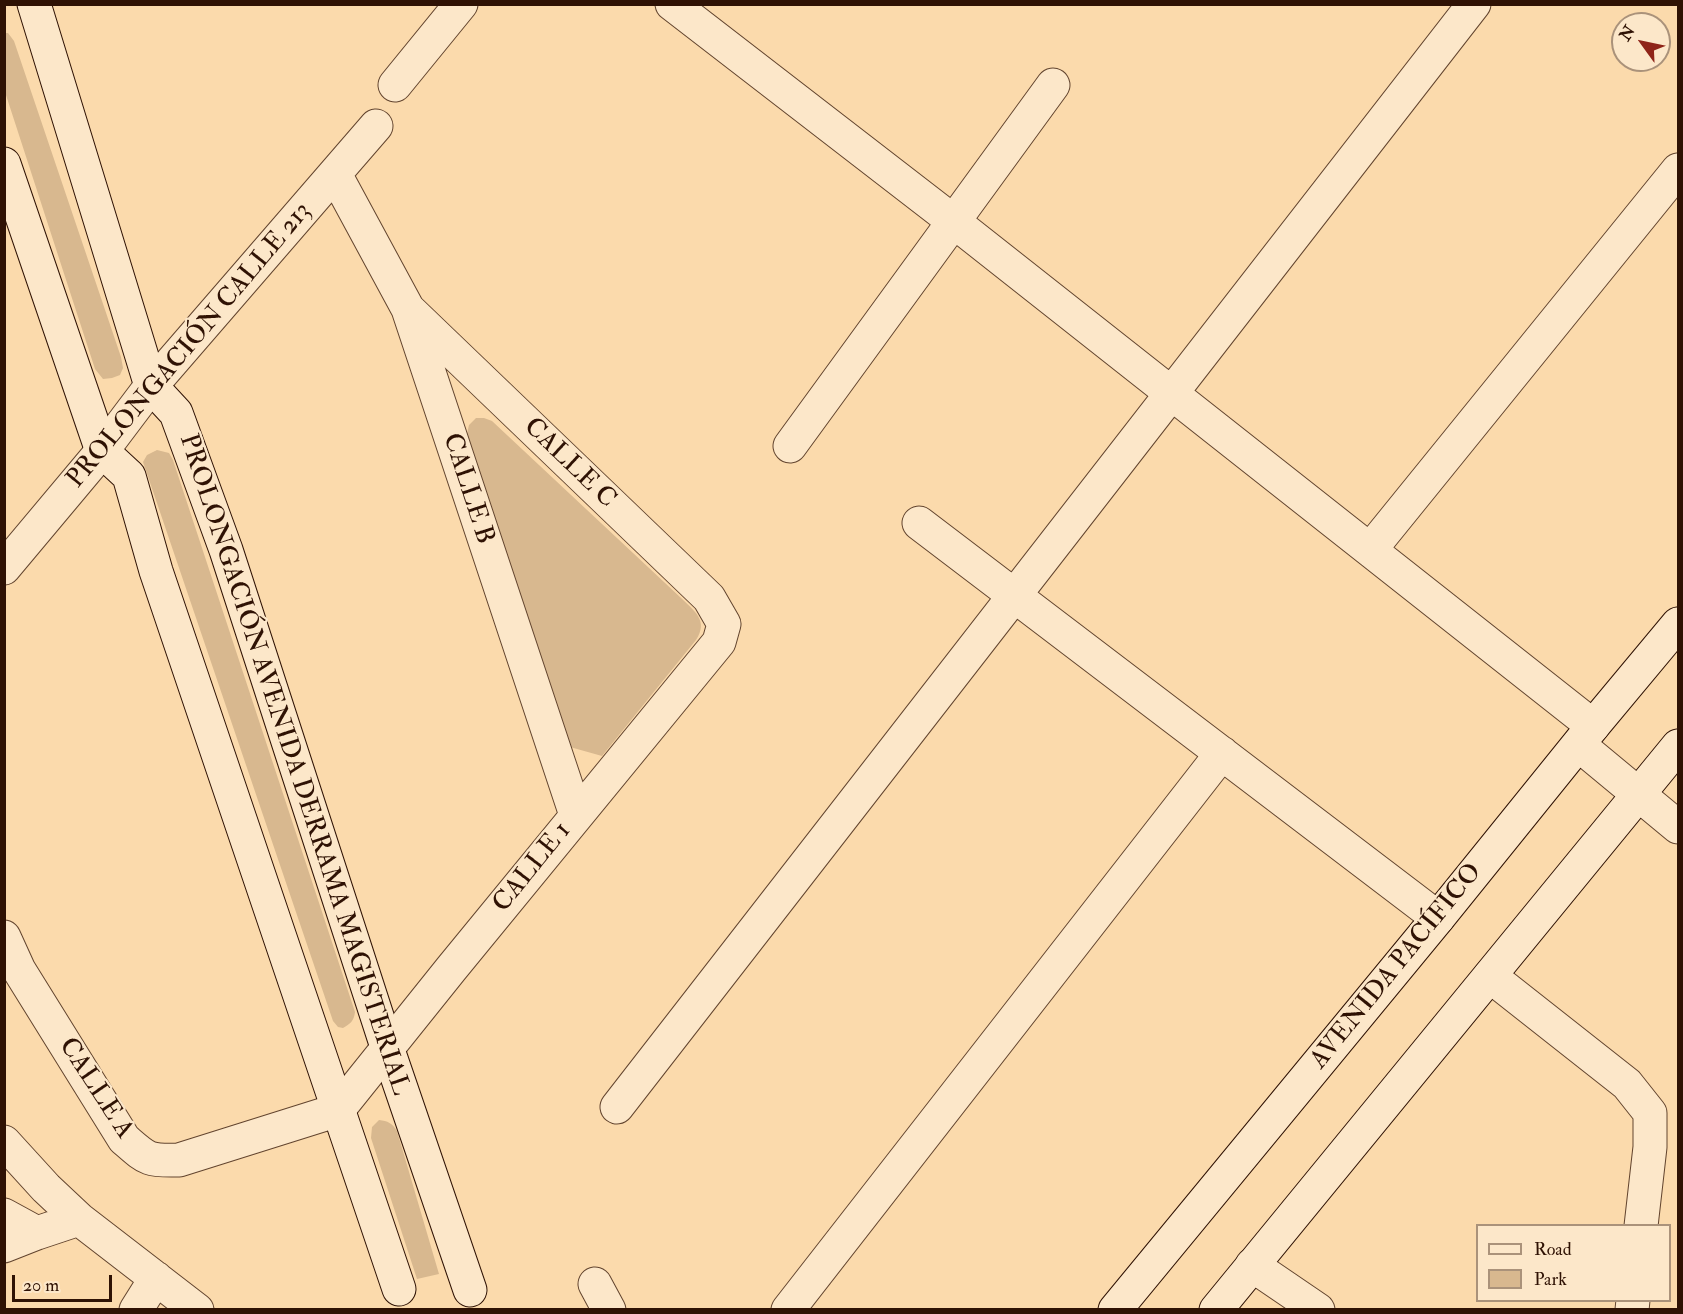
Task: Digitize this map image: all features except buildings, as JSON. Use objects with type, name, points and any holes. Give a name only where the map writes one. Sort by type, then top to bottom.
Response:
[{"type":"street","name":"PROLONGACIÓN AVENIDA DERRAMA MAGISTERIAL","points":[[34,4],[151,386],[176,412],[226,550],[387,1047],[470,1290]]},
{"type":"street","points":[[395,85],[460,4]]},
{"type":"street","points":[[672,4],[953,221],[1370,550],[1586,735],[1639,794],[1678,827]]},
{"type":"street","points":[[617,1107],[1474,4]]},
{"type":"street","points":[[790,446],[1053,85]]},
{"type":"street","name":"PROLONGACIÓN CALLE 213","points":[[4,568],[102,451],[151,386],[376,126]]},
{"type":"street","points":[[4,164],[102,451],[129,476],[156,571],[399,1289]]},
{"type":"street","points":[[1370,550],[1678,170]]},
{"type":"street","name":"CALLE B","points":[[335,174],[408,309],[576,815]]},
{"type":"street","name":"CALLE C","points":[[408,309],[709,598],[724,624]]},
{"type":"street","points":[[919,523],[1438,918]]},
{"type":"street","name":"CALLE 1","points":[[338,1110],[719,642],[724,624]]},
{"type":"street","name":"AVENIDA PACÍFICO","points":[[1115,1310],[1678,624]]},
{"type":"street","points":[[1216,1310],[1678,746]]},
{"type":"street","points":[[788,1310],[1222,753]]},
{"type":"street","name":"CALLE A","points":[[4,937],[19,970],[124,1139],[146,1158],[161,1161],[179,1160],[338,1110]]},
{"type":"street","points":[[1490,976],[1627,1084],[1650,1113],[1650,1147],[1641,1224]]},
{"type":"street","points":[[4,1142],[79,1220],[197,1310]]},
{"type":"street","points":[[4,1215],[37,1233]]},
{"type":"street","points":[[4,1246],[79,1220]]},
{"type":"street","points":[[1252,1265],[1318,1310]]},
{"type":"street","points":[[136,1310],[156,1278]]},
{"type":"green space","points":[[4,33],[8,33],[14,41],[121,357],[123,368],[120,375],[112,378],[103,379],[95,369],[5,92]]},
{"type":"green space","points":[[476,418],[492,421],[690,607],[700,621],[700,633],[696,640],[602,756],[570,747],[467,434],[469,425]]},
{"type":"green space","points":[[157,450],[169,453],[173,460],[355,1012],[351,1022],[343,1028],[338,1027],[333,1021],[143,462],[147,455]]},
{"type":"green space","points":[[379,1120],[390,1123],[397,1131],[439,1274],[417,1279],[371,1138],[372,1127]]}]
